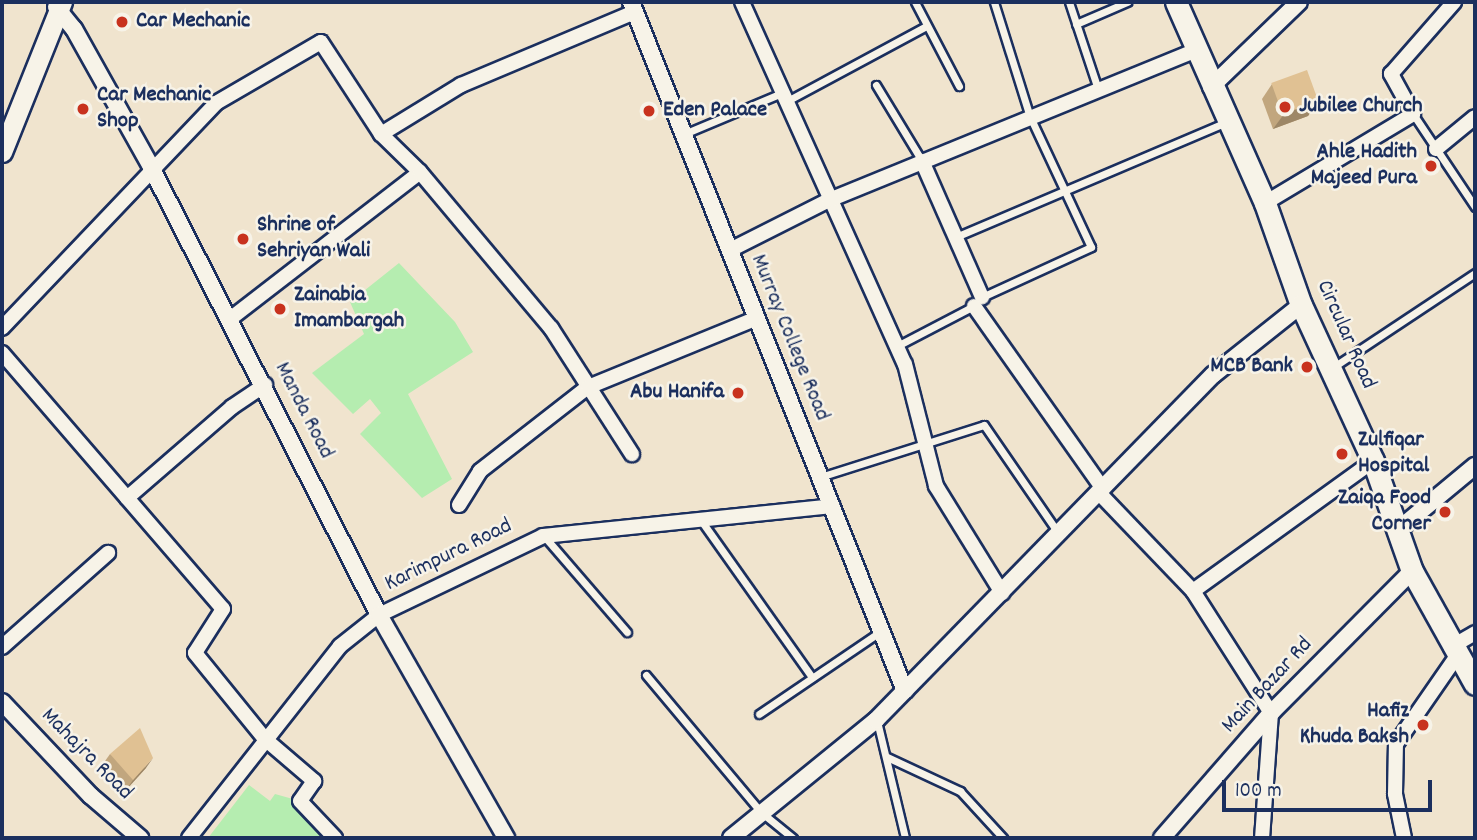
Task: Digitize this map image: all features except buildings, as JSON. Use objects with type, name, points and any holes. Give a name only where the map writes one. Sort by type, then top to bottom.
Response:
[{"type":"main road","name":"Circular Road","points":[[1176,2],[1226,122],[1265,203],[1301,305],[1373,461],[1412,571],[1454,652],[1475,684]]},
{"type":"main road","points":[[2,135],[59,5]]},
{"type":"main road","points":[[2,152],[59,5]]},
{"type":"street","points":[[742,2],[897,346],[936,486],[1002,593]]},
{"type":"street","points":[[1211,87],[1299,2]]},
{"type":"street","points":[[1265,203],[1413,114],[1391,74],[1454,2]]},
{"type":"street","name":"Manda Road","points":[[59,5],[151,167],[265,385],[379,615],[506,838]]},
{"type":"street","points":[[381,134],[461,85],[633,7]]},
{"type":"street","name":"Murray College Road","points":[[633,7],[905,691]]},
{"type":"street","points":[[2,328],[151,167],[216,103],[321,42],[381,134],[420,172],[551,328],[632,454]]},
{"type":"street","points":[[730,250],[829,200],[1196,50]]},
{"type":"street","points":[[1436,149],[1475,117]]},
{"type":"street","points":[[922,161],[958,236],[978,302],[1101,492],[1193,591],[1271,713],[1262,838]]},
{"type":"street","points":[[230,319],[420,172]]},
{"type":"street","points":[[731,838],[876,720],[1213,375],[1301,305]]},
{"type":"street","points":[[459,505],[480,471],[587,387],[757,318]]},
{"type":"street","points":[[2,354],[223,609],[195,653],[265,739],[314,781],[300,801],[335,838]]},
{"type":"street","points":[[127,498],[232,407],[265,385]]},
{"type":"street","points":[[1193,591],[1373,461]]},
{"type":"street","points":[[1399,530],[1475,466]]},
{"type":"street","name":"Karimpura Road","points":[[188,838],[340,646],[379,615],[543,536],[832,506]]},
{"type":"street","points":[[2,647],[108,553]]},
{"type":"street","name":"Main Bazar Rd","points":[[1162,838],[1271,713],[1412,571]]},
{"type":"street","points":[[1404,838],[1395,794],[1396,744],[1454,652],[1475,633]]},
{"type":"street","name":"Mahajra Road","points":[[2,702],[92,796],[140,838]]},
{"type":"lane","points":[[915,2],[959,86]]},
{"type":"lane","points":[[897,346],[978,302],[1091,247],[1031,117],[994,2]]},
{"type":"lane","points":[[1069,2],[1098,89]]},
{"type":"lane","points":[[1076,24],[1127,2]]},
{"type":"lane","points":[[683,134],[784,97],[926,26]]},
{"type":"lane","points":[[876,85],[922,161]]},
{"type":"lane","points":[[1413,114],[1475,207]]},
{"type":"lane","points":[[958,236],[1226,122]]},
{"type":"lane","points":[[1332,369],[1475,273]]},
{"type":"lane","points":[[820,477],[984,425],[1059,535]]},
{"type":"lane","points":[[699,519],[812,677]]},
{"type":"lane","points":[[543,536],[627,632]]},
{"type":"lane","points":[[759,714],[881,631]]},
{"type":"lane","points":[[646,676],[762,813],[793,838]]},
{"type":"lane","points":[[876,720],[905,838]]},
{"type":"lane","points":[[887,757],[960,791],[1003,838]]},
{"type":"green space","points":[[399,263],[455,322],[473,352],[408,394],[452,479],[422,498],[360,434],[381,413],[370,399],[353,414],[312,373],[364,334],[350,302]]},
{"type":"green space","points":[[249,785],[270,801],[275,794],[300,801],[335,838],[208,838]]},
{"type":"place","name":"Car Mechanic","points":[[122,22]]},
{"type":"place","name":"Jubilee Church","points":[[1285,107]]},
{"type":"place","name":"Car Mechanic Shop","points":[[83,109]]},
{"type":"place","name":"Eden Palace","points":[[649,111]]},
{"type":"place","name":"Ahle Hadith Majeed Pura","points":[[1431,166]]},
{"type":"place","name":"Shrine of Sehriyan Wali","points":[[243,239]]},
{"type":"place","name":"Zainabia Imambargah","points":[[280,309]]},
{"type":"place","name":"MCB Bank","points":[[1307,367]]},
{"type":"place","name":"Abu Hanifa","points":[[738,393]]},
{"type":"place","name":"Zulfiqar Hospital","points":[[1342,454]]},
{"type":"place","name":"Zaiqa Food Corner","points":[[1445,512]]},
{"type":"place","name":"Hafiz Khuda Baksh","points":[[1423,725]]}]
